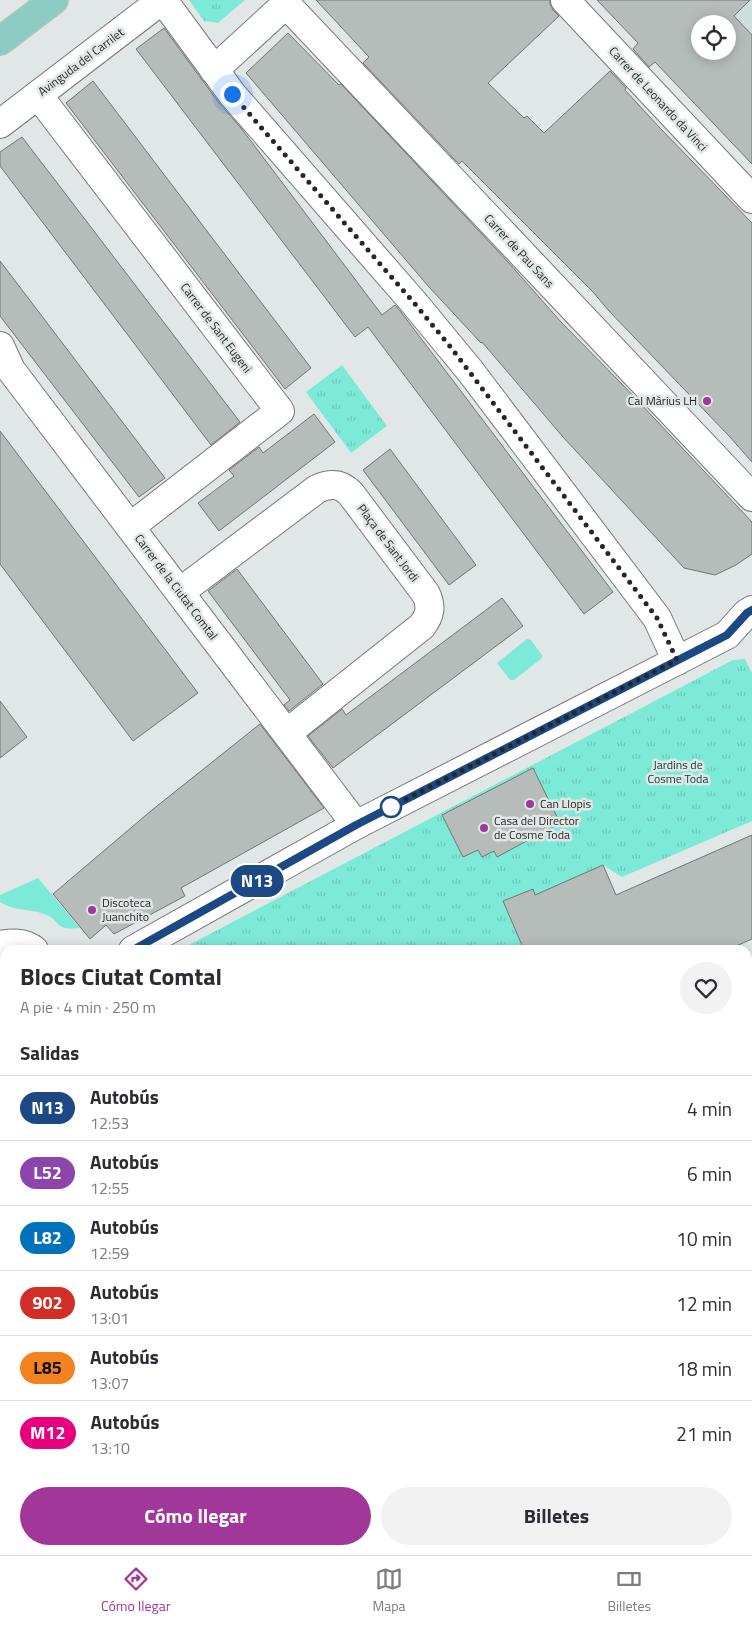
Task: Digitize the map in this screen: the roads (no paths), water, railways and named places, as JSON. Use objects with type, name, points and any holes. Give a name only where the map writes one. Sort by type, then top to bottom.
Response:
[{"type":"main road","points":[[0,41],[54,0]]},
{"type":"street","points":[[162,0],[232,94],[415,304],[471,372],[657,618],[677,660]]},
{"type":"street","name":"Avinguda del Carrilet","points":[[0,124],[162,0]]},
{"type":"street","name":"Carrer de Leonardo da Vinci","points":[[565,0],[752,199]]},
{"type":"street","name":"Carrer de Pau Sans","points":[[214,70],[286,4],[752,497]]},
{"type":"street","name":"Carrer de Sant Eugeni","points":[[38,95],[280,411],[130,527]]},
{"type":"street","name":"Carrer de la Ciutat Comtal","points":[[0,346],[11,370],[356,825]]},
{"type":"street","name":"Plaça de Sant Jordi","points":[[180,592],[316,489],[325,485],[335,485],[341,486],[351,494],[426,594],[430,613],[422,626],[287,733]]},
{"type":"street","points":[[142,945],[356,825],[677,660],[739,634],[747,613],[752,610]]},
{"type":"street","points":[[0,945],[15,943],[25,945]]},
{"type":"place","name":"Cal Màrius LH","points":[[707,401]]},
{"type":"place","name":"Can Llopis","points":[[530,804]]},
{"type":"place","name":"Casa del Director de Cosme Toda","points":[[484,828]]},
{"type":"place","name":"Discoteca Juanchito","points":[[92,910]]},
{"type":"park label","name":"Jardins de Cosme Toda","points":[[678,772]]}]
